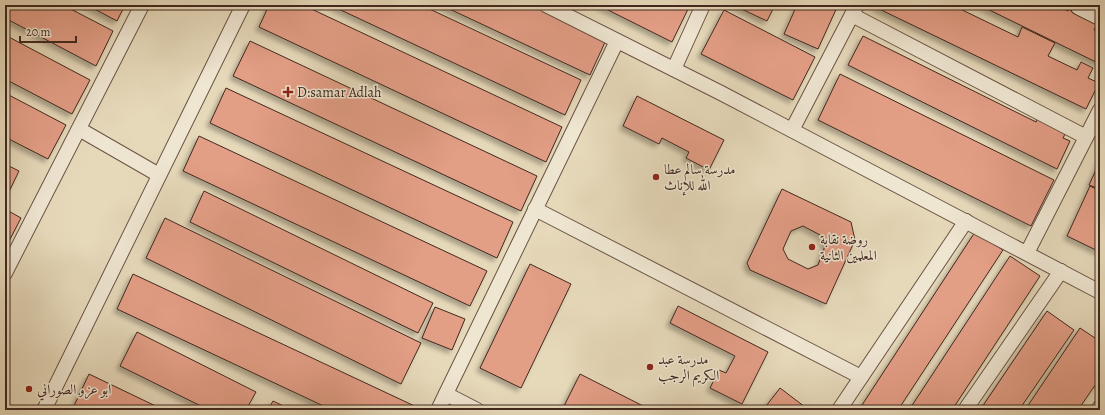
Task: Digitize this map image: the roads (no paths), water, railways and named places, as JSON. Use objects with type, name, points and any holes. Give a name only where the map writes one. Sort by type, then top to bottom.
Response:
[{"type":"main road","points":[[1080,5],[1100,15]]},
{"type":"street","points":[[5,273],[142,5]]},
{"type":"street","points":[[44,410],[243,5]]},
{"type":"street","points":[[546,5],[792,130],[1100,292]]},
{"type":"street","points":[[674,69],[703,5]]},
{"type":"street","points":[[792,130],[855,10],[1086,137]]},
{"type":"street","points":[[438,410],[617,40]]},
{"type":"street","points":[[1027,253],[1100,110]]},
{"type":"street","points":[[78,129],[159,175]]},
{"type":"street","points":[[535,209],[861,377]]},
{"type":"street","points":[[839,410],[966,221]]},
{"type":"street","points":[[965,410],[1061,271]]},
{"type":"street","points":[[446,394],[477,410]]},
{"type":"place","name":"D:samar Adlah","points":[[288,92]]},
{"type":"place","name":"مدرسة سالم عطا الله للإناث","points":[[656,177]]},
{"type":"place","name":"روضة نقابة المعلمين الثانية","points":[[812,247]]},
{"type":"place","name":"مدرسة عبد الكريم الرجب","points":[[650,367]]},
{"type":"place","name":"ابو عزو الصوراني","points":[[29,389]]}]
